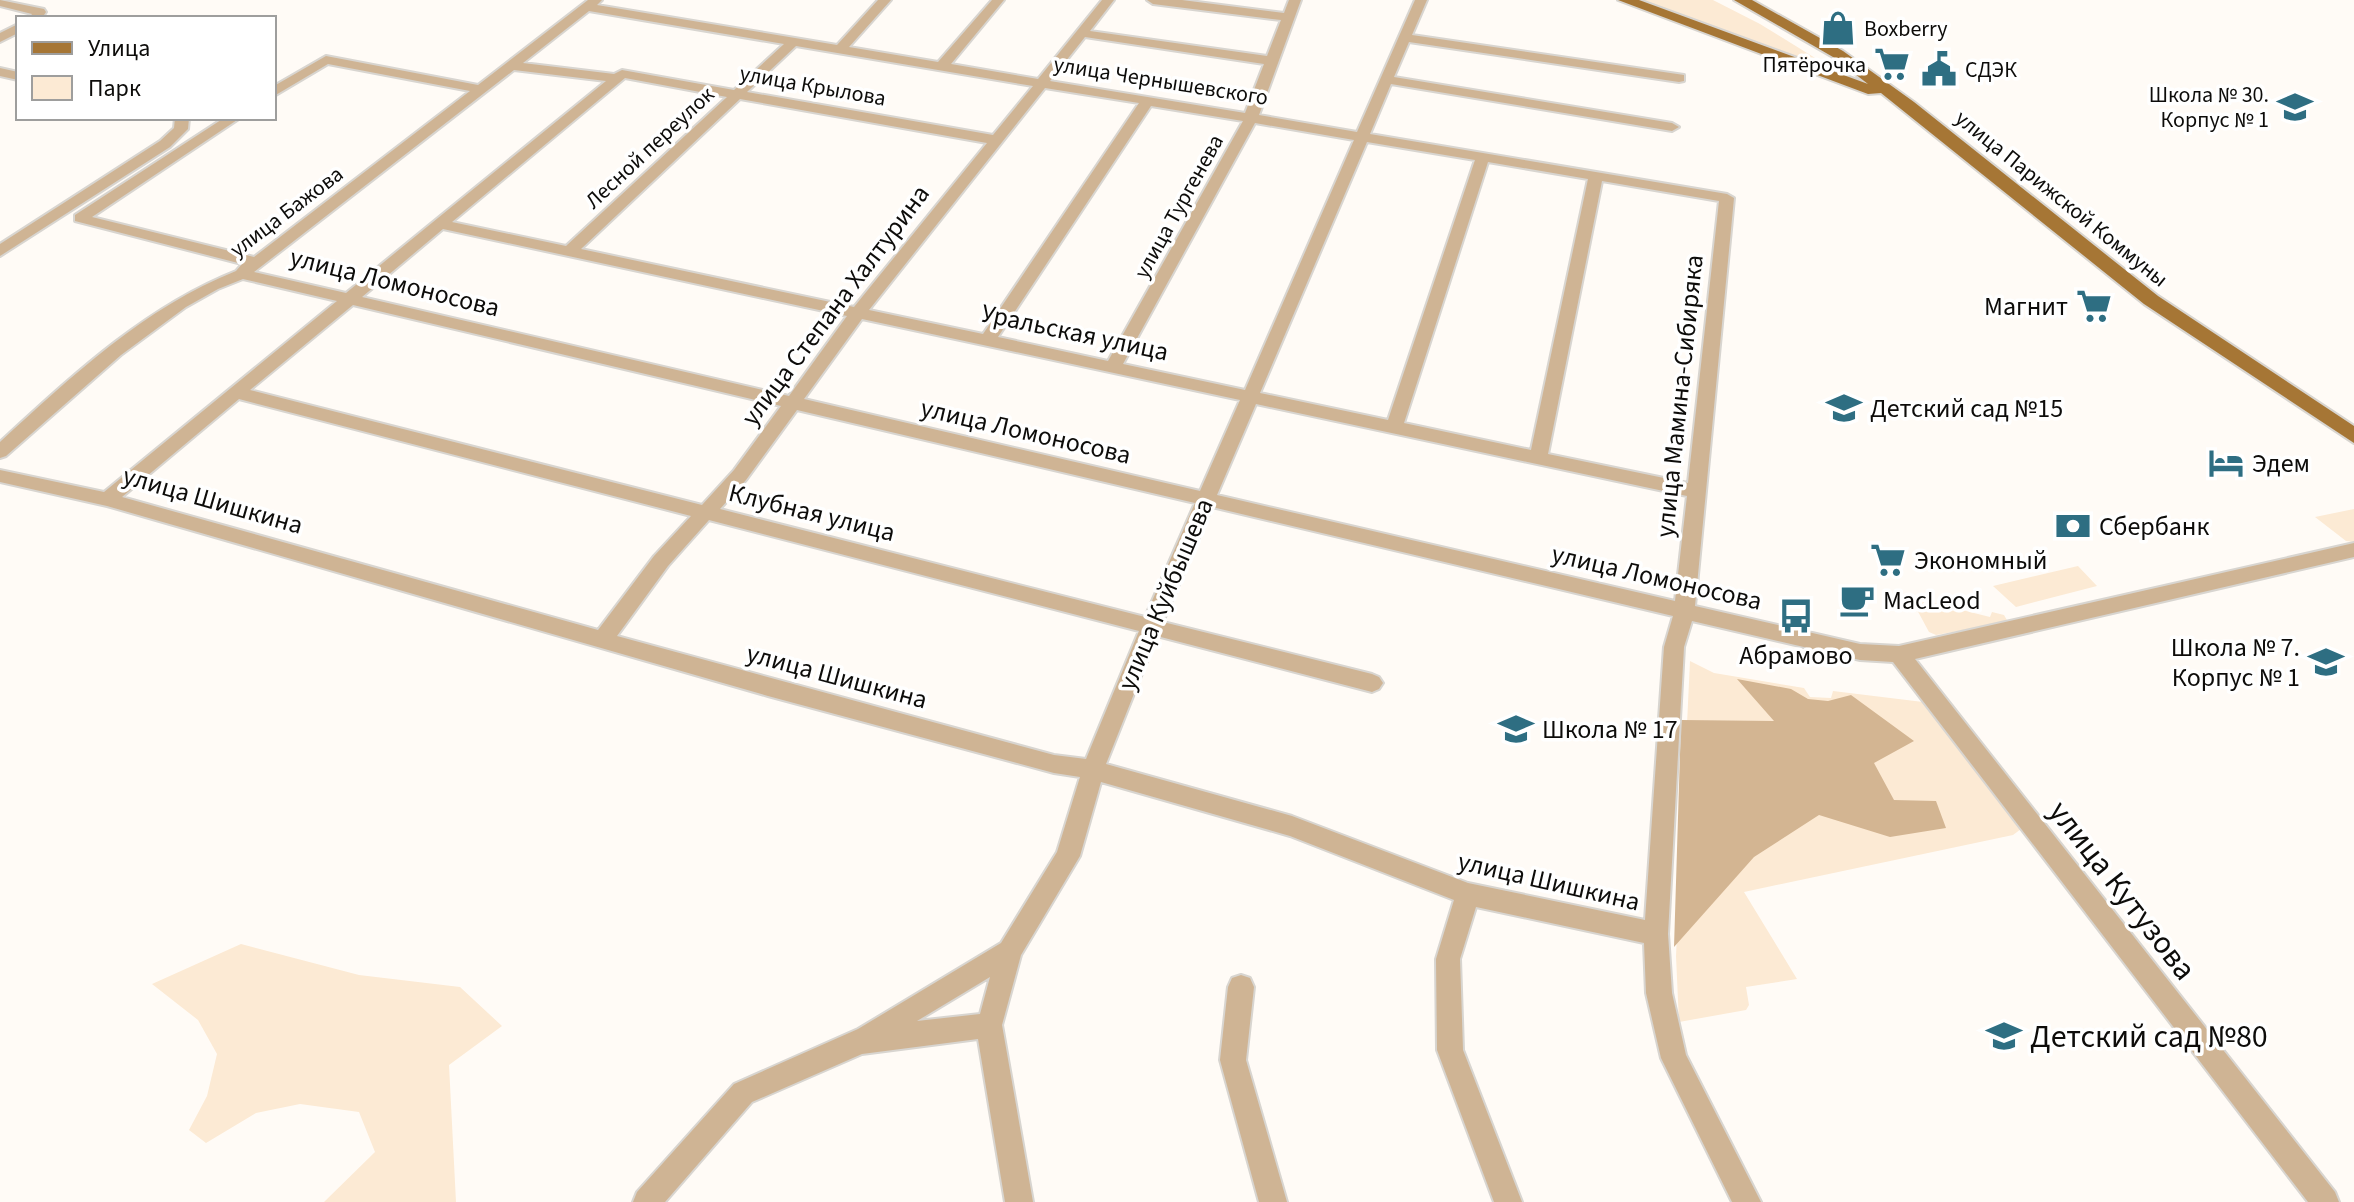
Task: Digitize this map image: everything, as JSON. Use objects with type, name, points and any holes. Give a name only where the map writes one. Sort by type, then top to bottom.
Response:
[{"type":"main road","points":[[1625,0],[1908,105]]},
{"type":"main road","name":"улица Парижской Коммуны","points":[[1741,0],[1838,54],[1908,105],[2151,300],[2215,346],[2354,436]]},
{"type":"street","points":[[840,49],[885,0]]},
{"type":"street","points":[[942,66],[998,0]]},
{"type":"street","name":"улица Степана Халтурина","points":[[602,640],[661,561],[740,475],[858,313],[1108,0]]},
{"type":"street","points":[[1153,0],[1288,17]]},
{"type":"street","name":"улица Тургенева","points":[[1113,367],[1252,117],[1295,0]]},
{"type":"street","name":"улица Куйбышева","points":[[1019,1202],[989,1025],[1010,951],[1068,856],[1093,770],[1152,625],[1249,396],[1408,38],[1411,20],[1421,0]]},
{"type":"street","points":[[0,2],[35,9],[40,12],[37,16]]},
{"type":"street","name":"улица Чернышевского","points":[[592,3],[840,49],[1727,198]]},
{"type":"street","name":"улица Бажова","points":[[0,452],[56,401],[149,327],[215,282],[242,274],[592,3]]},
{"type":"street","points":[[1081,33],[1271,61]]},
{"type":"street","points":[[1408,38],[1679,78]]},
{"type":"street","name":"Лесной переулок","points":[[569,252],[794,41]]},
{"type":"street","points":[[276,91],[326,60],[483,90]]},
{"type":"street","name":"улица Крылова","points":[[514,66],[620,76],[738,94],[995,140]]},
{"type":"street","points":[[107,499],[620,76]]},
{"type":"street","points":[[1389,80],[1672,127]]},
{"type":"street","points":[[988,340],[1148,100]]},
{"type":"street","points":[[0,251],[165,144],[181,129],[182,120]]},
{"type":"street","points":[[230,120],[80,218],[248,259],[250,265],[242,274]]},
{"type":"street","points":[[1394,428],[1483,157]]},
{"type":"street","points":[[1538,458],[1596,175]]},
{"type":"street","name":"улица Мамина-Сибиряка","points":[[1727,198],[1684,613],[1674,647],[1656,934],[1659,993],[1674,1058],[1747,1202]]},
{"type":"street","name":"Уральская улица","points":[[440,224],[1698,492]]},
{"type":"street","name":"улица Ломоносова","points":[[242,274],[1860,652],[1899,654],[2354,550]]},
{"type":"street","name":"Клубная улица","points":[[238,393],[1372,683]]},
{"type":"street","name":"улица Шишкина","points":[[0,476],[107,499],[602,640],[1292,826],[1468,894],[1656,934]]},
{"type":"street","name":"улица Кутузова","points":[[1899,654],[2325,1202]]},
{"type":"street","points":[[1468,894],[1448,959],[1450,1050],[1508,1202]]},
{"type":"street","points":[[647,1202],[743,1093],[861,1041],[1010,951]]},
{"type":"street","points":[[1241,987],[1233,1060],[1273,1202]]},
{"type":"street","points":[[861,1041],[989,1025]]},
{"type":"green space","points":[[1634,0],[1713,0],[1760,24],[1841,74]]},
{"type":"green space","points":[[2354,509],[2354,542],[2346,541],[2315,517]]},
{"type":"green space","points":[[2078,566],[2097,586],[2016,607],[1993,586]]},
{"type":"green space","points":[[1926,601],[1990,617],[1992,612],[2004,615],[2008,622],[1936,635],[1929,632],[1915,606]]},
{"type":"green space","points":[[1690,661],[1714,673],[1804,688],[1810,697],[1831,698],[1833,691],[1923,702],[2021,829],[2013,835],[1744,892],[1797,979],[1746,987],[1749,1005],[1746,1010],[1679,1022],[1676,956]]},
{"type":"green space","points":[[241,944],[359,975],[460,987],[502,1026],[449,1065],[456,1202],[324,1202],[375,1152],[359,1112],[300,1104],[256,1113],[206,1143],[189,1130],[207,1096],[217,1054],[198,1020],[152,984]]},
{"type":"shaded area","points":[[1737,679],[1791,689],[1808,699],[1828,701],[1851,695],[1914,741],[1874,763],[1894,800],[1936,801],[1946,828],[1890,837],[1819,815],[1754,857],[1674,947],[1681,720],[1774,721]]},
{"type":"place","name":"Boxberry","points":[[1838,28]]},
{"type":"place","name":"Пятёрочка","points":[[1892,64]]},
{"type":"place","name":"СДЭК","points":[[1939,69]]},
{"type":"place","name":"Школа № 30. Корпус № 1","points":[[2295,107]]},
{"type":"place","name":"Магнит","points":[[2094,306]]},
{"type":"place","name":"Детский сад №15","points":[[1844,408]]},
{"type":"place","name":"Эдем","points":[[2226,463]]},
{"type":"place","name":"Сбербанк","points":[[2073,526]]},
{"type":"place","name":"Экономный","points":[[1888,560]]},
{"type":"place","name":"MacLeod","points":[[1857,600]]},
{"type":"place","name":"Абрамово","points":[[1796,616]]},
{"type":"place","name":"Школа № 7. Корпус № 1","points":[[2326,662]]},
{"type":"place","name":"Школа № 17","points":[[1516,729]]},
{"type":"place","name":"Детский сад №80","points":[[2004,1036]]}]
